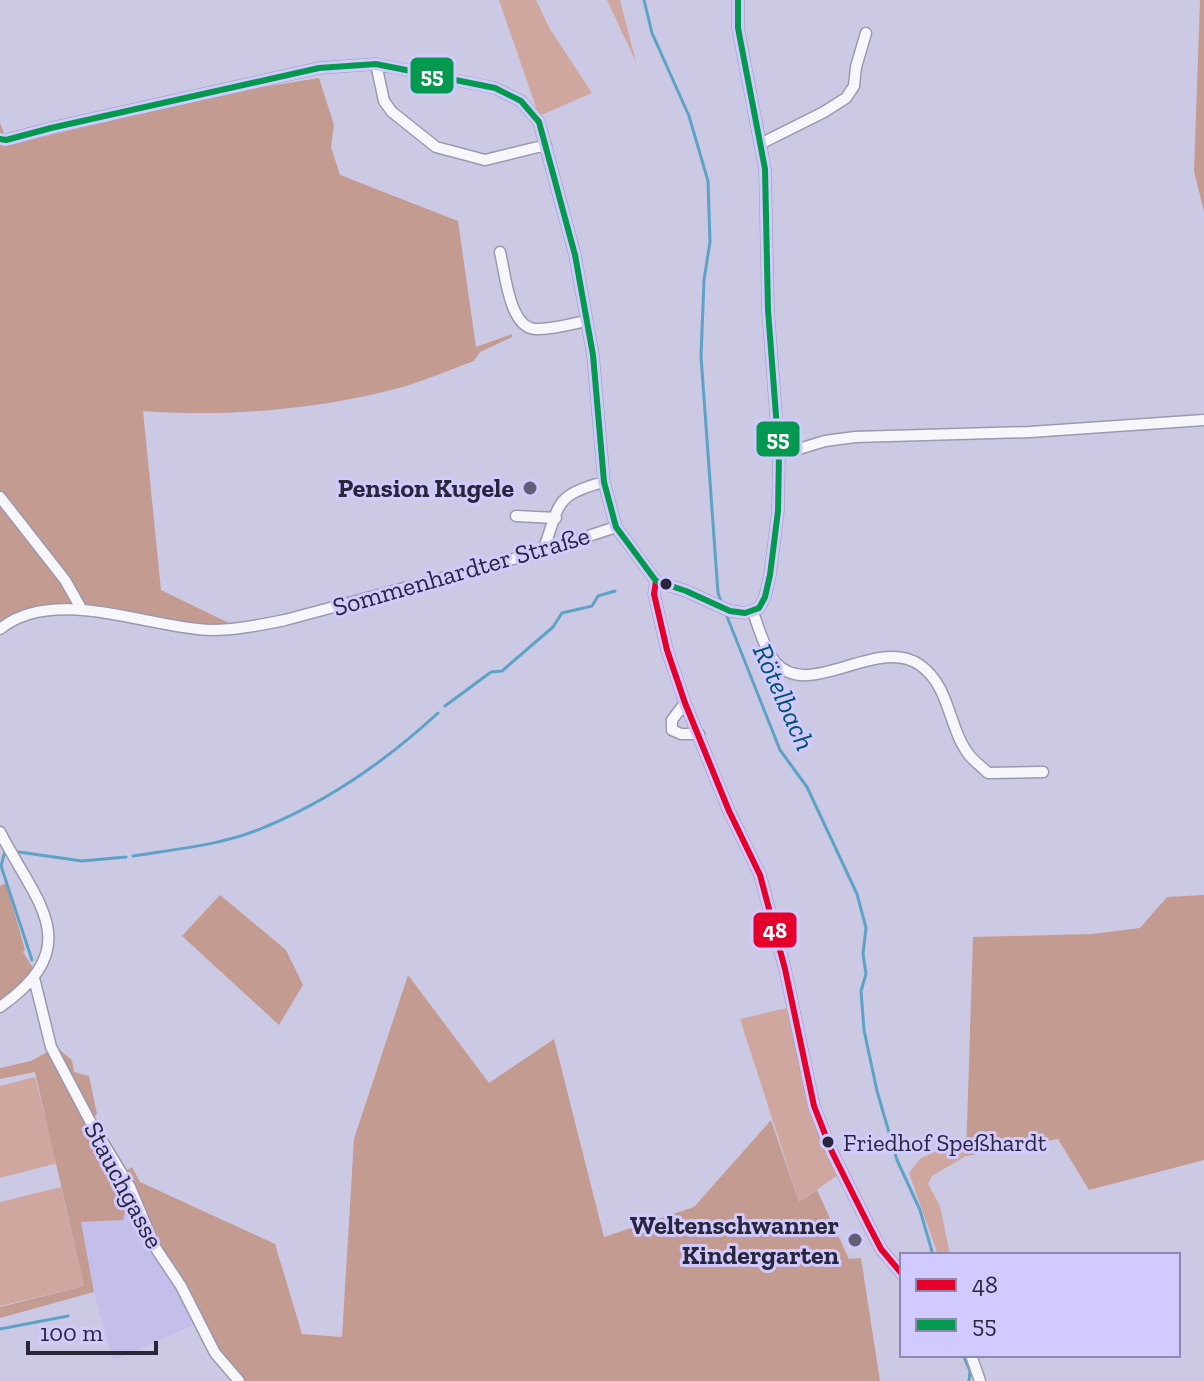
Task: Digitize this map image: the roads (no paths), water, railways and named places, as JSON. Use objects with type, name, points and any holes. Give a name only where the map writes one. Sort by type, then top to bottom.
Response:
[{"type":"street","points":[[738,0],[738,28],[765,169],[768,310],[779,455],[778,511],[770,575],[765,597],[753,612],[730,611],[656,581],[654,594],[685,703],[729,811],[760,875],[785,969],[814,1106],[832,1152],[868,1224],[881,1249],[900,1272]]},
{"type":"street","points":[[759,142],[824,112],[846,98],[854,86],[866,33]]},
{"type":"street","points":[[376,64],[384,101],[392,112],[436,147],[485,160],[546,145]]},
{"type":"street","points":[[0,139],[319,68],[376,64],[495,88],[521,101],[539,122],[569,227],[593,355],[604,482],[616,527]]},
{"type":"street","points":[[500,252],[515,316],[522,324],[533,329],[586,321]]},
{"type":"street","points":[[779,455],[825,441],[855,437],[1030,432],[1204,420]]},
{"type":"street","points":[[543,551],[563,499],[576,489],[604,482]]},
{"type":"street","points":[[0,497],[65,580],[82,610]]},
{"type":"street","points":[[516,516],[556,518]]},
{"type":"street","name":"Sommenhardter Straße","points":[[0,629],[32,613],[54,608],[212,630],[251,626],[285,620],[543,551],[616,527],[656,581]]},
{"type":"street","points":[[753,612],[765,646],[777,664],[791,673],[817,675],[874,658],[903,656],[933,677],[969,755],[988,773],[1043,772]]},
{"type":"street","points":[[685,703],[672,720],[672,730],[681,734],[699,734]]},
{"type":"street","points":[[0,832],[43,906],[47,925],[44,962],[34,978],[0,1007]]},
{"type":"street","name":"Stauchgasse","points":[[34,978],[51,1047],[91,1123],[130,1187],[155,1247],[181,1286],[215,1353],[239,1381]]},
{"type":"street","points":[[972,1357],[980,1381]]},
{"type":"waterway","name":"Rötelbach","points":[[644,0],[652,33],[689,116],[708,181],[710,242],[704,280],[701,356],[718,593],[722,604]]},
{"type":"waterway","points":[[445,706],[491,672],[502,671],[553,627],[562,613],[592,606],[598,596],[615,591]]},
{"type":"waterway","name":"Rötelbach","points":[[726,614],[780,750],[807,787],[857,894],[866,928],[863,954],[866,974],[861,991],[864,1030],[877,1091],[897,1160],[920,1210],[932,1253]]},
{"type":"waterway","points":[[133,856],[233,838],[288,817],[356,778],[399,747],[438,713]]},
{"type":"waterway","points":[[5,851],[1,866],[32,960]]},
{"type":"waterway","points":[[19,852],[82,861],[126,857]]},
{"type":"waterway","points":[[0,1329],[68,1316]]},
{"type":"waterway","name":"Rötelbach","points":[[964,1357],[970,1371],[969,1381]]},
{"type":"place","name":"Pension Kugele","points":[[530,488]]},
{"type":"place","name":"Friedhof Speßhardt","points":[[828,1142]]},
{"type":"place","name":"Weltenschwanner Kindergarten","points":[[855,1240]]}]
